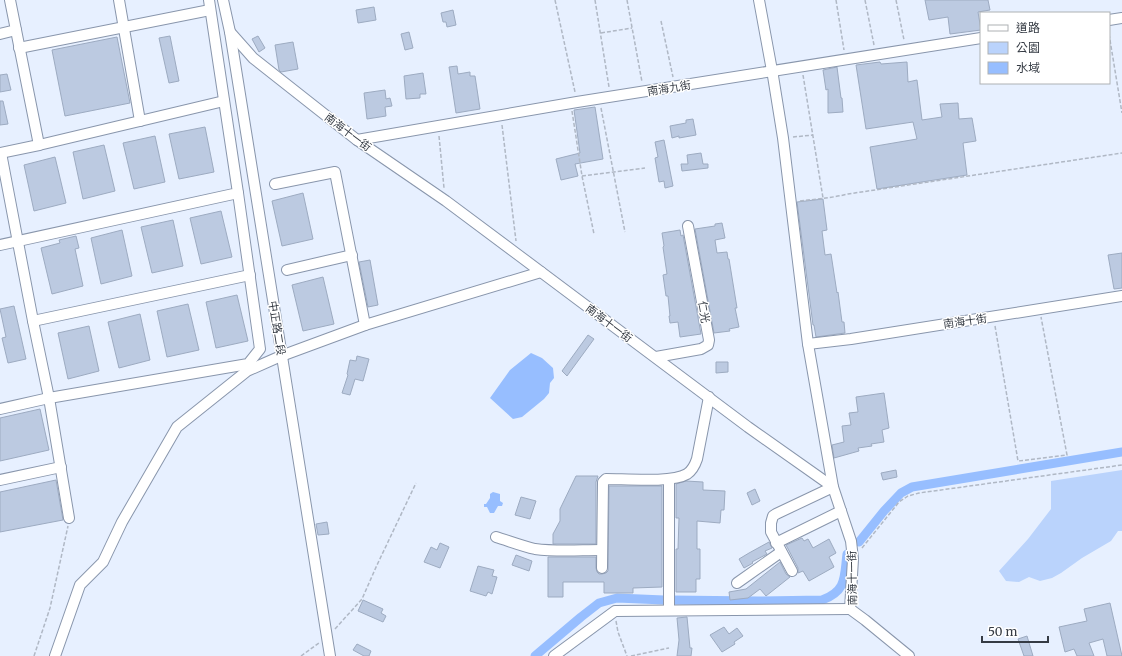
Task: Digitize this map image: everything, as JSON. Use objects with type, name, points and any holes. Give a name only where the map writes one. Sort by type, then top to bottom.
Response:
[{"type":"street","points":[[10,0],[39,145]]},
{"type":"street","points":[[119,0],[140,121]]},
{"type":"street","name":"中正路二段","points":[[223,0],[230,32],[330,656]]},
{"type":"street","points":[[759,0],[783,138],[808,344],[833,487],[773,516],[770,532],[792,571]]},
{"type":"street","points":[[0,409],[49,398],[248,364],[260,349],[209,5],[123,27],[20,48]]},
{"type":"street","points":[[1110,20],[1122,18]]},
{"type":"street","points":[[0,34],[16,30]]},
{"type":"street","name":"南海十一街","points":[[230,32],[253,58],[357,140],[446,201],[748,427],[833,487],[851,541],[853,559],[850,609],[909,656]]},
{"type":"street","name":"南海九街","points":[[357,140],[610,97],[980,38]]},
{"type":"street","points":[[69,518],[49,398],[32,321],[0,153],[224,101]]},
{"type":"street","points":[[275,184],[336,172],[365,325]]},
{"type":"street","points":[[0,244],[238,193]]},
{"type":"street","name":"仁光","points":[[656,358],[701,349],[708,345],[709,340],[688,226]]},
{"type":"street","points":[[287,270],[352,255]]},
{"type":"street","points":[[55,656],[80,586],[103,562],[122,522],[177,427],[247,371],[281,356],[365,325],[542,272]]},
{"type":"street","points":[[32,321],[250,275]]},
{"type":"street","name":"南海十街","points":[[808,344],[850,339],[1122,296]]},
{"type":"street","points":[[602,568],[601,550],[603,482],[606,479],[669,480],[687,474],[694,468],[697,459],[709,397]]},
{"type":"street","points":[[0,480],[61,467]]},
{"type":"street","points":[[669,480],[669,610]]},
{"type":"street","points":[[776,543],[841,511]]},
{"type":"street","points":[[496,537],[541,550],[601,550]]},
{"type":"street","points":[[736,583],[782,552]]},
{"type":"street","points":[[554,656],[615,611],[850,609]]},
{"type":"path","points":[[555,0],[574,103],[582,176],[594,234]]},
{"type":"path","points":[[595,0],[610,97]]},
{"type":"path","points":[[627,0],[644,92]]},
{"type":"path","points":[[836,0],[846,60]]},
{"type":"path","points":[[865,0],[876,54]]},
{"type":"path","points":[[896,0],[906,50]]},
{"type":"path","points":[[661,22],[675,87]]},
{"type":"path","points":[[601,33],[632,28]]},
{"type":"path","points":[[1110,40],[1122,112]]},
{"type":"path","points":[[802,67],[823,198]]},
{"type":"path","points":[[600,99],[624,232]]},
{"type":"path","points":[[500,116],[517,254]]},
{"type":"path","points":[[438,126],[446,201]]},
{"type":"path","points":[[783,138],[813,135]]},
{"type":"path","points":[[790,202],[827,198],[972,175],[1122,154]]},
{"type":"path","points":[[582,176],[645,168]]},
{"type":"path","points":[[994,316],[1018,462],[1067,455],[1040,309]]},
{"type":"path","points":[[853,559],[899,502],[908,496],[919,493],[1122,465]]},
{"type":"path","points":[[301,656],[327,638],[362,599],[416,483]]},
{"type":"path","points":[[34,656],[50,608],[69,518]]},
{"type":"path","points":[[615,611],[618,632],[627,656]]},
{"type":"path","points":[[631,656],[669,648]]},
{"type":"green space","points":[[1122,470],[1122,531],[1118,531],[1111,541],[1052,578],[1040,581],[1029,577],[1019,582],[1006,581],[999,571],[1028,539],[1051,509],[1051,481]]},
{"type":"water","points":[[531,353],[542,358],[553,368],[554,378],[550,383],[549,393],[544,399],[522,417],[513,419],[490,398],[510,370]]},
{"type":"water","points":[[493,492],[500,494],[500,501],[503,503],[502,506],[498,506],[494,513],[490,513],[487,507],[484,507],[484,504],[486,504],[490,498],[490,494]]},
{"type":"building","points":[[925,0],[988,0],[990,10],[978,12],[980,30],[950,34],[948,17],[929,20]]},
{"type":"building","points":[[374,7],[376,20],[358,23],[356,10]]},
{"type":"building","points":[[453,10],[456,25],[447,27],[446,22],[443,22],[441,13]]},
{"type":"building","points":[[409,32],[413,48],[405,50],[401,34]]},
{"type":"building","points":[[170,36],[179,81],[169,83],[159,38]]},
{"type":"building","points":[[258,36],[265,48],[259,52],[252,39]]},
{"type":"building","points":[[117,37],[130,103],[65,116],[52,50]]},
{"type":"building","points":[[293,42],[298,69],[281,72],[279,70],[275,45]]},
{"type":"building","points":[[880,62],[881,64],[907,62],[908,82],[917,80],[922,120],[942,117],[940,104],[958,103],[959,119],[972,118],[976,141],[963,143],[967,175],[877,189],[870,147],[917,139],[913,122],[866,129],[856,65]]},
{"type":"building","points":[[457,66],[458,74],[470,72],[470,76],[475,76],[480,109],[456,113],[449,67]]},
{"type":"building","points":[[837,67],[843,112],[828,113],[828,89],[826,90],[823,70]]},
{"type":"building","points":[[423,73],[426,94],[420,94],[420,98],[406,99],[404,76]]},
{"type":"building","points":[[7,74],[11,90],[0,92],[0,75]]},
{"type":"building","points":[[385,90],[386,99],[390,98],[392,106],[385,107],[386,116],[367,119],[364,93]]},
{"type":"building","points":[[0,101],[3,101],[8,124],[0,125]]},
{"type":"building","points":[[595,107],[603,159],[575,164],[578,176],[561,180],[556,159],[580,153],[574,110]]},
{"type":"building","points":[[693,119],[696,135],[672,138],[670,126],[686,123],[686,120]]},
{"type":"building","points":[[205,127],[214,172],[179,179],[169,134]]},
{"type":"building","points":[[155,136],[165,182],[134,189],[123,143]]},
{"type":"building","points":[[664,140],[673,186],[665,188],[664,181],[659,182],[655,158],[658,157],[655,142]]},
{"type":"building","points":[[104,145],[115,191],[83,199],[73,152]]},
{"type":"building","points":[[701,153],[703,164],[708,164],[708,168],[682,171],[681,164],[688,164],[687,155]]},
{"type":"building","points":[[55,157],[66,203],[34,211],[24,165]]},
{"type":"building","points":[[303,193],[313,239],[282,246],[272,201]]},
{"type":"building","points":[[823,199],[827,230],[822,231],[825,255],[831,254],[845,333],[816,337],[813,325],[797,202]]},
{"type":"building","points":[[221,211],[232,257],[201,264],[190,218]]},
{"type":"building","points":[[173,220],[183,266],[152,273],[141,227]]},
{"type":"building","points":[[722,223],[725,238],[715,240],[717,253],[727,252],[739,327],[729,329],[730,331],[714,333],[695,229],[715,226],[715,224]]},
{"type":"building","points":[[122,230],[132,276],[101,284],[91,238]]},
{"type":"building","points":[[680,230],[681,236],[683,235],[701,334],[680,337],[678,322],[670,323],[668,296],[666,296],[663,275],[667,274],[662,233]]},
{"type":"building","points":[[76,236],[79,248],[75,249],[83,286],[52,294],[41,248],[60,243],[59,240]]},
{"type":"building","points":[[1122,253],[1122,288],[1114,289],[1108,255]]},
{"type":"building","points":[[370,260],[378,305],[368,307],[359,262]]},
{"type":"building","points":[[323,277],[334,324],[303,331],[292,285]]},
{"type":"building","points":[[237,295],[248,341],[216,348],[206,302]]},
{"type":"building","points":[[188,304],[199,350],[167,357],[157,311]]},
{"type":"building","points":[[14,306],[26,359],[8,363],[2,338],[6,337],[0,309]]},
{"type":"building","points":[[140,314],[150,360],[119,368],[108,322]]},
{"type":"building","points":[[89,326],[99,371],[68,379],[58,333]]},
{"type":"building","points":[[588,335],[594,339],[567,376],[562,371]]},
{"type":"building","points":[[357,356],[369,359],[363,381],[355,379],[350,395],[342,393],[348,375],[350,360],[356,361]]},
{"type":"building","points":[[716,362],[728,362],[728,372],[716,373]]},
{"type":"building","points":[[884,393],[889,428],[882,430],[884,442],[858,448],[859,451],[834,458],[832,445],[844,442],[842,426],[851,425],[849,413],[858,412],[856,397]]},
{"type":"building","points":[[40,409],[49,450],[0,461],[0,418]]},
{"type":"building","points":[[896,470],[897,477],[883,480],[881,473]]},
{"type":"building","points":[[576,476],[598,476],[596,482],[596,544],[553,544],[553,534],[560,521],[560,509]]},
{"type":"building","points":[[56,480],[63,520],[0,532],[0,492]]},
{"type":"building","points":[[686,481],[703,482],[703,490],[725,491],[724,510],[721,510],[720,523],[697,521],[697,549],[700,549],[700,579],[696,579],[696,592],[676,592],[676,549],[678,549],[679,518],[676,518],[676,484]]},
{"type":"building","points":[[609,486],[662,486],[662,587],[633,588],[633,593],[604,593],[604,582],[563,582],[563,597],[548,597],[548,557],[596,557],[597,572],[602,574],[608,571]]},
{"type":"building","points":[[755,489],[760,501],[752,505],[747,493]]},
{"type":"building","points":[[521,497],[536,501],[530,519],[515,515]]},
{"type":"building","points":[[327,522],[329,534],[318,535],[316,524]]},
{"type":"building","points":[[802,538],[804,541],[808,539],[813,548],[829,539],[836,553],[829,557],[834,567],[809,581],[803,571],[798,573],[798,568],[786,545]]},
{"type":"building","points":[[769,542],[772,548],[765,551],[767,554],[744,568],[739,559]]},
{"type":"building","points":[[440,543],[449,547],[440,568],[424,562],[431,547],[437,550]]},
{"type":"building","points":[[516,555],[532,561],[529,571],[512,565]]},
{"type":"building","points":[[780,562],[786,574],[790,577],[766,596],[760,589],[748,598],[730,600],[729,592],[746,589]]},
{"type":"building","points":[[478,566],[494,570],[492,576],[497,577],[492,594],[488,592],[486,596],[470,591]]},
{"type":"building","points":[[363,600],[383,609],[381,613],[386,616],[383,622],[358,611]]},
{"type":"building","points":[[1110,603],[1122,656],[1107,656],[1103,639],[1089,643],[1094,656],[1077,656],[1074,649],[1065,652],[1059,627],[1087,621],[1084,609]]},
{"type":"building","points":[[687,617],[690,648],[692,648],[691,656],[677,656],[679,640],[677,618]]},
{"type":"building","points":[[724,627],[729,634],[737,628],[743,636],[734,642],[735,644],[722,652],[710,635]]},
{"type":"building","points":[[1027,636],[1033,656],[1024,656],[1018,639]]},
{"type":"building","points":[[357,644],[371,651],[369,656],[364,656],[353,650]]},
{"type":"waterway","points":[[859,542],[901,493],[912,487],[1122,452]]},
{"type":"waterway","points":[[671,600],[822,600],[840,588],[843,582],[847,554]]},
{"type":"waterway","points":[[535,656],[599,603],[617,598],[664,600]]}]
